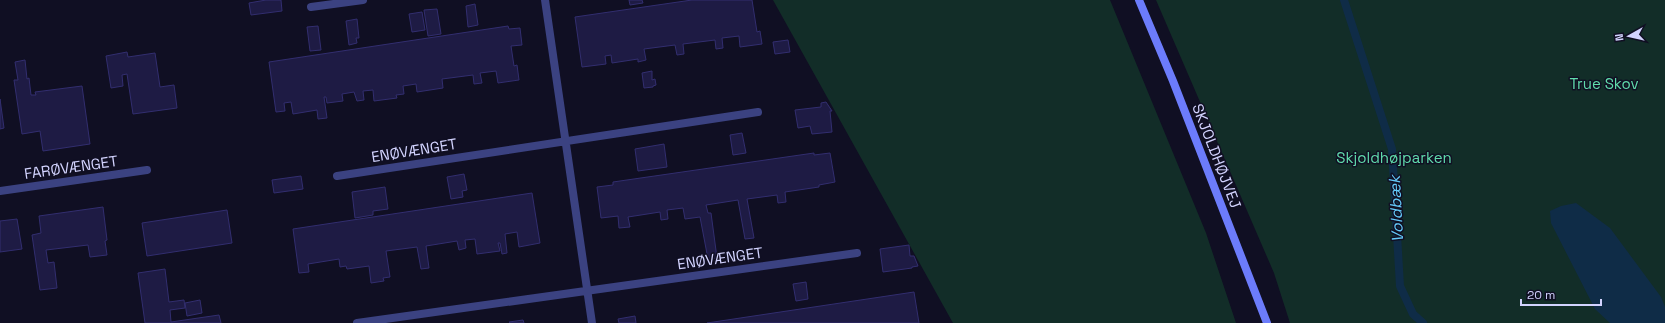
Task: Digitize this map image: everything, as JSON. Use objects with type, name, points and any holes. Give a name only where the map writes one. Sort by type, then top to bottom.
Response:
[{"type":"street","points":[[310,7],[363,0]]},
{"type":"street","points":[[545,0],[592,323]]},
{"type":"street","name":"SKJOLDHØJVEJ","points":[[1139,0],[1173,81],[1266,323]]},
{"type":"street","name":"ENØVÆNGET","points":[[337,176],[758,112]]},
{"type":"street","name":"FARØVÆNGET","points":[[0,191],[147,170]]},
{"type":"street","name":"ENØVÆNGET","points":[[357,323],[857,253]]},
{"type":"green space","points":[[773,0],[1110,0],[1206,233],[1236,323],[953,323]]},
{"type":"green space","name":"Skjoldhøjparken","points":[[1156,0],[1665,0],[1665,323],[1290,323],[1274,273]]},
{"type":"water","points":[[1576,203],[1610,228],[1661,297],[1665,307],[1665,323],[1610,323],[1595,309],[1551,223],[1550,211],[1561,206]]},
{"type":"building","points":[[266,0],[281,0],[282,11],[251,15],[249,3]]},
{"type":"building","points":[[629,0],[642,0],[643,3],[630,5]]},
{"type":"building","points":[[692,0],[752,0],[757,32],[760,31],[762,44],[740,47],[739,36],[722,38],[723,48],[716,49],[715,40],[683,44],[684,54],[677,55],[675,45],[644,49],[646,60],[638,62],[638,59],[612,63],[611,55],[605,56],[606,64],[582,67],[575,17]]},
{"type":"building","points":[[475,4],[478,25],[468,27],[466,6]]},
{"type":"building","points":[[437,9],[441,34],[428,36],[424,10]]},
{"type":"building","points":[[422,12],[425,30],[412,32],[409,14]]},
{"type":"building","points":[[357,19],[359,38],[356,38],[357,43],[349,45],[346,21]]},
{"type":"building","points":[[318,26],[321,50],[310,51],[307,27]]},
{"type":"building","points":[[508,26],[509,29],[520,28],[522,45],[511,46],[514,66],[517,65],[519,80],[498,83],[496,71],[480,73],[482,83],[474,84],[473,75],[442,79],[443,88],[417,92],[416,84],[403,86],[404,94],[396,95],[397,98],[374,101],[373,90],[363,91],[364,100],[357,101],[354,92],[342,94],[343,101],[327,103],[326,97],[324,97],[327,118],[318,119],[317,110],[293,114],[291,102],[284,103],[285,111],[276,112],[269,62]]},
{"type":"building","points":[[788,40],[790,52],[775,54],[773,42]]},
{"type":"building","points":[[127,52],[128,57],[155,53],[160,87],[174,85],[177,108],[133,114],[127,74],[122,75],[123,86],[111,88],[106,56]]},
{"type":"building","points":[[25,60],[27,79],[29,78],[31,95],[36,95],[35,92],[82,86],[90,144],[43,151],[40,131],[22,134],[14,80],[18,80],[15,62]]},
{"type":"building","points":[[652,71],[652,80],[655,79],[656,85],[653,87],[644,88],[642,73]]},
{"type":"building","points":[[0,99],[4,128],[0,129]]},
{"type":"building","points":[[826,102],[832,111],[830,111],[832,132],[812,134],[810,126],[798,128],[795,110],[821,107],[821,103]]},
{"type":"building","points":[[742,133],[746,153],[733,155],[730,135]]},
{"type":"building","points":[[664,144],[667,167],[638,171],[635,149]]},
{"type":"building","points":[[814,153],[814,155],[830,153],[835,182],[819,185],[819,187],[785,192],[786,202],[778,203],[777,195],[747,199],[754,238],[745,239],[738,200],[706,205],[708,213],[711,213],[717,258],[708,259],[700,217],[685,219],[683,208],[667,210],[668,219],[661,220],[660,212],[628,217],[630,227],[619,228],[618,216],[601,218],[597,187],[613,185],[613,182]]},
{"type":"building","points":[[464,174],[467,190],[462,191],[463,197],[451,199],[447,177]]},
{"type":"building","points":[[301,176],[303,189],[274,193],[272,180]]},
{"type":"building","points":[[385,187],[388,209],[373,211],[373,215],[355,218],[352,192]]},
{"type":"building","points":[[532,193],[540,243],[519,247],[517,232],[505,234],[507,253],[502,254],[500,243],[498,243],[500,251],[477,254],[475,239],[465,240],[466,248],[459,250],[457,241],[426,246],[429,268],[421,269],[417,247],[386,251],[390,277],[383,278],[384,281],[371,283],[369,266],[347,269],[346,266],[340,267],[339,259],[308,264],[309,272],[299,273],[293,229]]},
{"type":"building","points":[[103,207],[107,240],[105,241],[107,255],[90,257],[88,245],[46,250],[48,263],[54,262],[57,288],[40,290],[32,235],[41,233],[39,216]]},
{"type":"building","points":[[227,210],[232,243],[147,256],[142,223]]},
{"type":"building","points":[[17,219],[22,249],[0,252],[0,221]]},
{"type":"building","points":[[909,245],[910,256],[914,256],[918,266],[883,272],[880,249]]},
{"type":"building","points":[[165,269],[169,302],[184,300],[185,308],[170,310],[171,322],[219,315],[221,323],[145,323],[138,273]]},
{"type":"building","points":[[806,282],[808,299],[796,301],[793,284]]},
{"type":"building","points":[[914,292],[919,323],[707,323]]},
{"type":"building","points":[[200,300],[202,313],[187,316],[185,303]]},
{"type":"building","points":[[635,316],[636,323],[619,323],[618,319]]},
{"type":"building","points":[[523,320],[524,323],[509,322]]},
{"type":"waterway","name":"Voldbæk","points":[[1344,0],[1392,149],[1400,286],[1413,314],[1423,323]]},
{"type":"park label","name":"True Skov","points":[[1604,83]]}]
